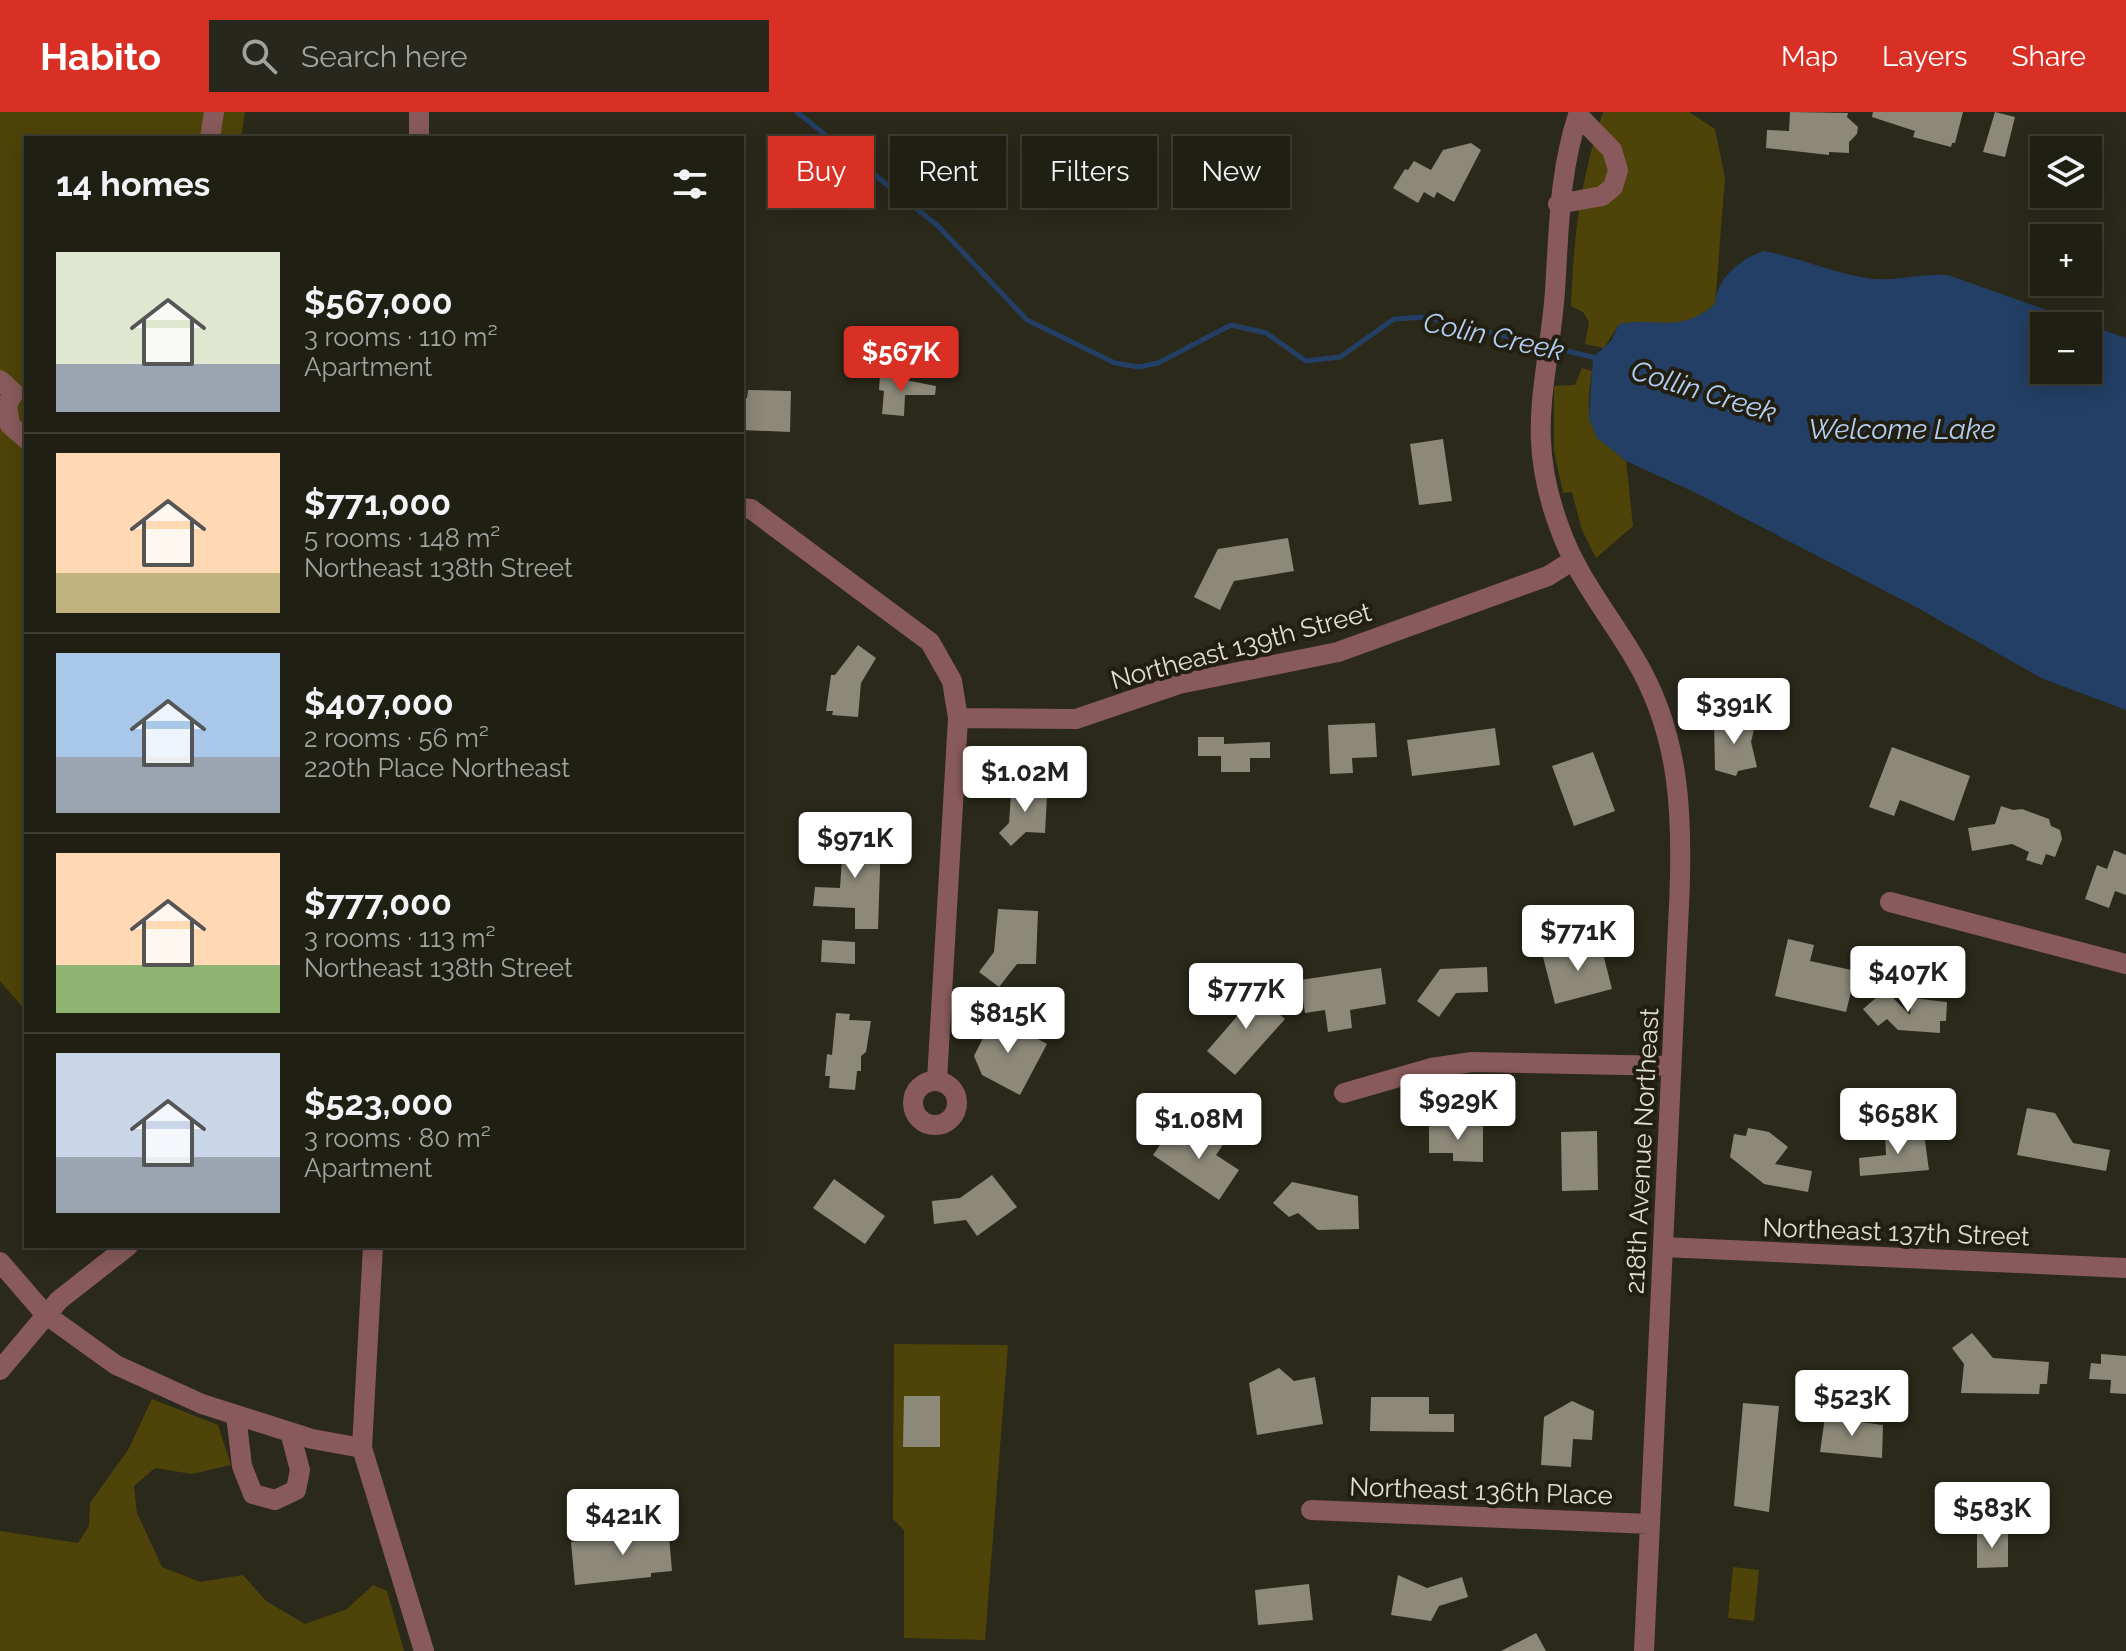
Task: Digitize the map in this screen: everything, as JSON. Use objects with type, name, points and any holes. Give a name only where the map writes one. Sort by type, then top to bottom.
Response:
[{"type":"street","points":[[210,136],[214,112]]},
{"type":"street","points":[[419,112],[419,136]]},
{"type":"street","points":[[1558,204],[1602,196],[1613,187],[1618,170],[1612,150],[1579,113]]},
{"type":"street","name":"218th Avenue Northeast","points":[[1579,113],[1564,167],[1558,204],[1539,431],[1544,477],[1572,561],[1650,687],[1669,734],[1676,763],[1681,851],[1644,1651]]},
{"type":"street","points":[[0,380],[14,393],[7,404],[10,425],[24,437]]},
{"type":"street","points":[[744,508],[751,509],[930,642],[952,681],[958,718],[937,1080]]},
{"type":"street","name":"Northeast 139th Street","points":[[958,718],[1076,719],[1179,684],[1338,652],[1548,576],[1572,561]]},
{"type":"street","points":[[1890,902],[2126,964]]},
{"type":"street","points":[[1344,1093],[1431,1068],[1472,1062],[1671,1066]]},
{"type":"street","name":"Northeast 137th Street","points":[[1663,1247],[2126,1268]]},
{"type":"street","points":[[0,1370],[45,1314],[126,1248]]},
{"type":"street","points":[[373,1248],[362,1448],[424,1651]]},
{"type":"street","points":[[0,1262],[45,1314],[116,1365],[202,1404],[290,1432],[362,1448]]},
{"type":"street","points":[[236,1415],[242,1466],[253,1494],[275,1500],[296,1490],[300,1470],[290,1432]]},
{"type":"street","name":"Northeast 136th Place","points":[[1311,1510],[1650,1524]]},
{"type":"shaded area","points":[[0,112],[245,112],[241,136],[24,136],[24,1009],[0,981]]},
{"type":"shaded area","points":[[1603,112],[1689,112],[1715,129],[1725,178],[1715,304],[1702,314],[1679,323],[1619,324],[1604,348],[1585,344],[1589,322],[1583,312],[1571,306],[1580,208]]},
{"type":"shaded area","points":[[1582,368],[1592,371],[1589,402],[1591,423],[1603,441],[1626,461],[1633,526],[1596,558],[1582,530],[1572,492],[1563,493],[1554,451],[1554,386],[1575,385]]},
{"type":"shaded area","points":[[894,1344],[1008,1345],[985,1640],[904,1638],[904,1530],[893,1519]]},
{"type":"shaded area","points":[[152,1399],[218,1425],[231,1465],[192,1474],[155,1468],[134,1486],[137,1513],[162,1567],[200,1582],[243,1575],[266,1601],[305,1624],[347,1609],[373,1585],[387,1591],[404,1651],[0,1651],[0,1531],[78,1543],[89,1526],[90,1503],[128,1450]]},
{"type":"shaded area","points":[[1733,1567],[1759,1570],[1754,1621],[1728,1618]]},
{"type":"water","name":"Welcome Lake","points":[[1764,251],[1873,279],[1948,275],[2053,312],[2030,312],[2030,384],[2102,384],[2102,330],[2126,338],[2126,710],[2041,678],[1916,607],[1694,492],[1626,461],[1597,438],[1589,418],[1593,357],[1611,341],[1619,324],[1691,319],[1715,304],[1720,286],[1738,264]]},
{"type":"building","points":[[1790,112],[1848,113],[1847,117],[1858,127],[1857,134],[1849,142],[1849,153],[1829,152],[1829,155],[1766,148],[1767,130],[1789,131]]},
{"type":"building","points":[[1873,112],[1963,112],[1955,143],[1951,147],[1913,137],[1915,131],[1872,117]]},
{"type":"building","points":[[1995,112],[2015,117],[2005,157],[1983,152]]},
{"type":"building","points":[[1471,143],[1481,150],[1454,202],[1437,192],[1434,198],[1424,192],[1418,203],[1393,188],[1414,161],[1431,170],[1443,150]]},
{"type":"building","points":[[880,375],[936,386],[935,395],[905,395],[904,416],[882,414],[884,391],[879,390]]},
{"type":"building","points":[[748,390],[791,391],[790,432],[744,430],[744,398],[747,398]]},
{"type":"building","points":[[1443,439],[1452,501],[1419,505],[1410,444]]},
{"type":"building","points":[[1288,538],[1294,571],[1234,581],[1220,610],[1194,597],[1218,549]]},
{"type":"building","points":[[858,645],[876,658],[861,683],[858,717],[832,715],[833,711],[826,711],[831,675],[835,675]]},
{"type":"building","points":[[1714,721],[1756,721],[1751,742],[1757,767],[1738,771],[1736,776],[1715,770]]},
{"type":"building","points":[[1375,723],[1377,757],[1352,758],[1353,773],[1330,774],[1328,725]]},
{"type":"building","points":[[1495,728],[1500,765],[1412,776],[1407,740]]},
{"type":"building","points":[[1198,737],[1224,737],[1224,744],[1270,742],[1270,758],[1250,758],[1250,772],[1221,772],[1221,756],[1198,756]]},
{"type":"building","points":[[1892,747],[1970,776],[1954,821],[1900,800],[1894,816],[1869,807]]},
{"type":"building","points":[[1593,752],[1615,811],[1574,826],[1552,766]]},
{"type":"building","points":[[1020,784],[1035,785],[1035,795],[1047,796],[1045,833],[1026,832],[1011,846],[999,833],[1009,823],[1011,794],[1020,794]]},
{"type":"building","points":[[2001,806],[2022,809],[2049,819],[2051,826],[2060,830],[2062,839],[2055,857],[2046,854],[2042,865],[2026,860],[2029,852],[2012,844],[1972,851],[1968,828],[1995,824]]},
{"type":"building","points":[[830,836],[881,839],[878,929],[855,929],[855,908],[813,906],[815,887],[840,888],[842,858],[829,857]]},
{"type":"building","points":[[2114,850],[2126,855],[2126,895],[2115,891],[2109,908],[2085,899],[2097,865],[2107,869]]},
{"type":"building","points":[[998,909],[1038,911],[1036,964],[1017,964],[999,987],[979,972],[994,952]]},
{"type":"building","points":[[1788,939],[1814,945],[1810,961],[1856,971],[1846,1012],[1775,996]]},
{"type":"building","points":[[822,940],[855,942],[855,964],[821,962]]},
{"type":"building","points":[[1600,942],[1612,989],[1555,1004],[1543,957]]},
{"type":"building","points":[[1487,967],[1488,992],[1456,993],[1439,1017],[1417,1001],[1440,969]]},
{"type":"building","points":[[1381,968],[1386,1004],[1350,1010],[1352,1028],[1328,1032],[1325,1010],[1305,1013],[1300,980]]},
{"type":"building","points":[[1246,985],[1285,1019],[1235,1075],[1207,1051],[1239,1014],[1228,1005]]},
{"type":"building","points":[[1885,990],[1910,1015],[1912,998],[1947,1002],[1946,1021],[1940,1021],[1940,1033],[1898,1030],[1887,1019],[1878,1026],[1863,1009]]},
{"type":"building","points":[[836,1013],[850,1014],[849,1020],[871,1021],[855,1090],[829,1088],[830,1076],[825,1076],[827,1054],[832,1055]]},
{"type":"building","points":[[994,1016],[1047,1044],[1020,1095],[982,1075],[974,1056]]},
{"type":"building","points":[[2027,1108],[2055,1113],[2073,1143],[2110,1150],[2106,1171],[2017,1155]]},
{"type":"building","points":[[1208,1126],[1227,1139],[1216,1155],[1239,1170],[1219,1200],[1153,1155],[1171,1129],[1195,1145]]},
{"type":"building","points":[[1429,1126],[1483,1126],[1483,1162],[1453,1161],[1453,1153],[1429,1153]]},
{"type":"building","points":[[1748,1128],[1769,1132],[1788,1147],[1775,1164],[1812,1171],[1808,1192],[1764,1184],[1730,1157],[1734,1134],[1746,1136]]},
{"type":"building","points":[[1597,1131],[1598,1190],[1562,1191],[1561,1132]]},
{"type":"building","points":[[1885,1134],[1924,1134],[1929,1170],[1860,1176],[1859,1158],[1886,1155]]},
{"type":"building","points":[[992,1175],[1017,1207],[977,1236],[966,1220],[934,1224],[932,1201],[960,1198]]},
{"type":"building","points":[[834,1179],[885,1216],[865,1244],[813,1208]]},
{"type":"building","points":[[1292,1182],[1358,1196],[1359,1229],[1318,1230],[1298,1213],[1289,1217],[1273,1203]]},
{"type":"building","points":[[1972,1333],[1993,1358],[2049,1362],[2047,1384],[2040,1384],[2039,1394],[1961,1393],[1964,1364],[1952,1348]]},
{"type":"building","points":[[2101,1354],[2126,1356],[2126,1394],[2110,1393],[2111,1380],[2089,1379],[2091,1363],[2101,1364]]},
{"type":"building","points":[[1279,1368],[1294,1381],[1315,1377],[1323,1424],[1257,1435],[1249,1383]]},
{"type":"building","points":[[904,1396],[940,1396],[940,1447],[903,1447]]},
{"type":"building","points":[[1371,1397],[1429,1397],[1429,1414],[1454,1414],[1454,1432],[1370,1431]]},
{"type":"building","points":[[1572,1401],[1594,1411],[1592,1440],[1573,1439],[1571,1467],[1541,1465],[1544,1417]]},
{"type":"building","points":[[1743,1403],[1779,1406],[1769,1512],[1734,1506]]},
{"type":"building","points":[[1825,1417],[1883,1425],[1882,1458],[1820,1452]]},
{"type":"building","points":[[668,1524],[672,1571],[651,1573],[651,1577],[575,1585],[571,1542],[645,1534],[644,1525]]},
{"type":"building","points":[[2008,1531],[2008,1567],[1977,1568],[1977,1532]]},
{"type":"building","points":[[1398,1575],[1427,1588],[1462,1577],[1468,1597],[1439,1606],[1431,1621],[1391,1615]]},
{"type":"building","points":[[1309,1584],[1313,1620],[1258,1625],[1255,1590]]},
{"type":"building","points":[[1536,1633],[1546,1651],[1501,1651]]},
{"type":"waterway","name":"Colin Creek","points":[[797,112],[938,226],[1027,320],[1115,363],[1139,367],[1158,363],[1231,325],[1266,333],[1306,361],[1340,357],[1394,319],[1425,317],[1546,346]]},
{"type":"waterway","name":"Colin Creek","points":[[1555,348],[1596,358]]},
{"type":"water label","name":"Collin Creek","points":[[1704,391]]}]
